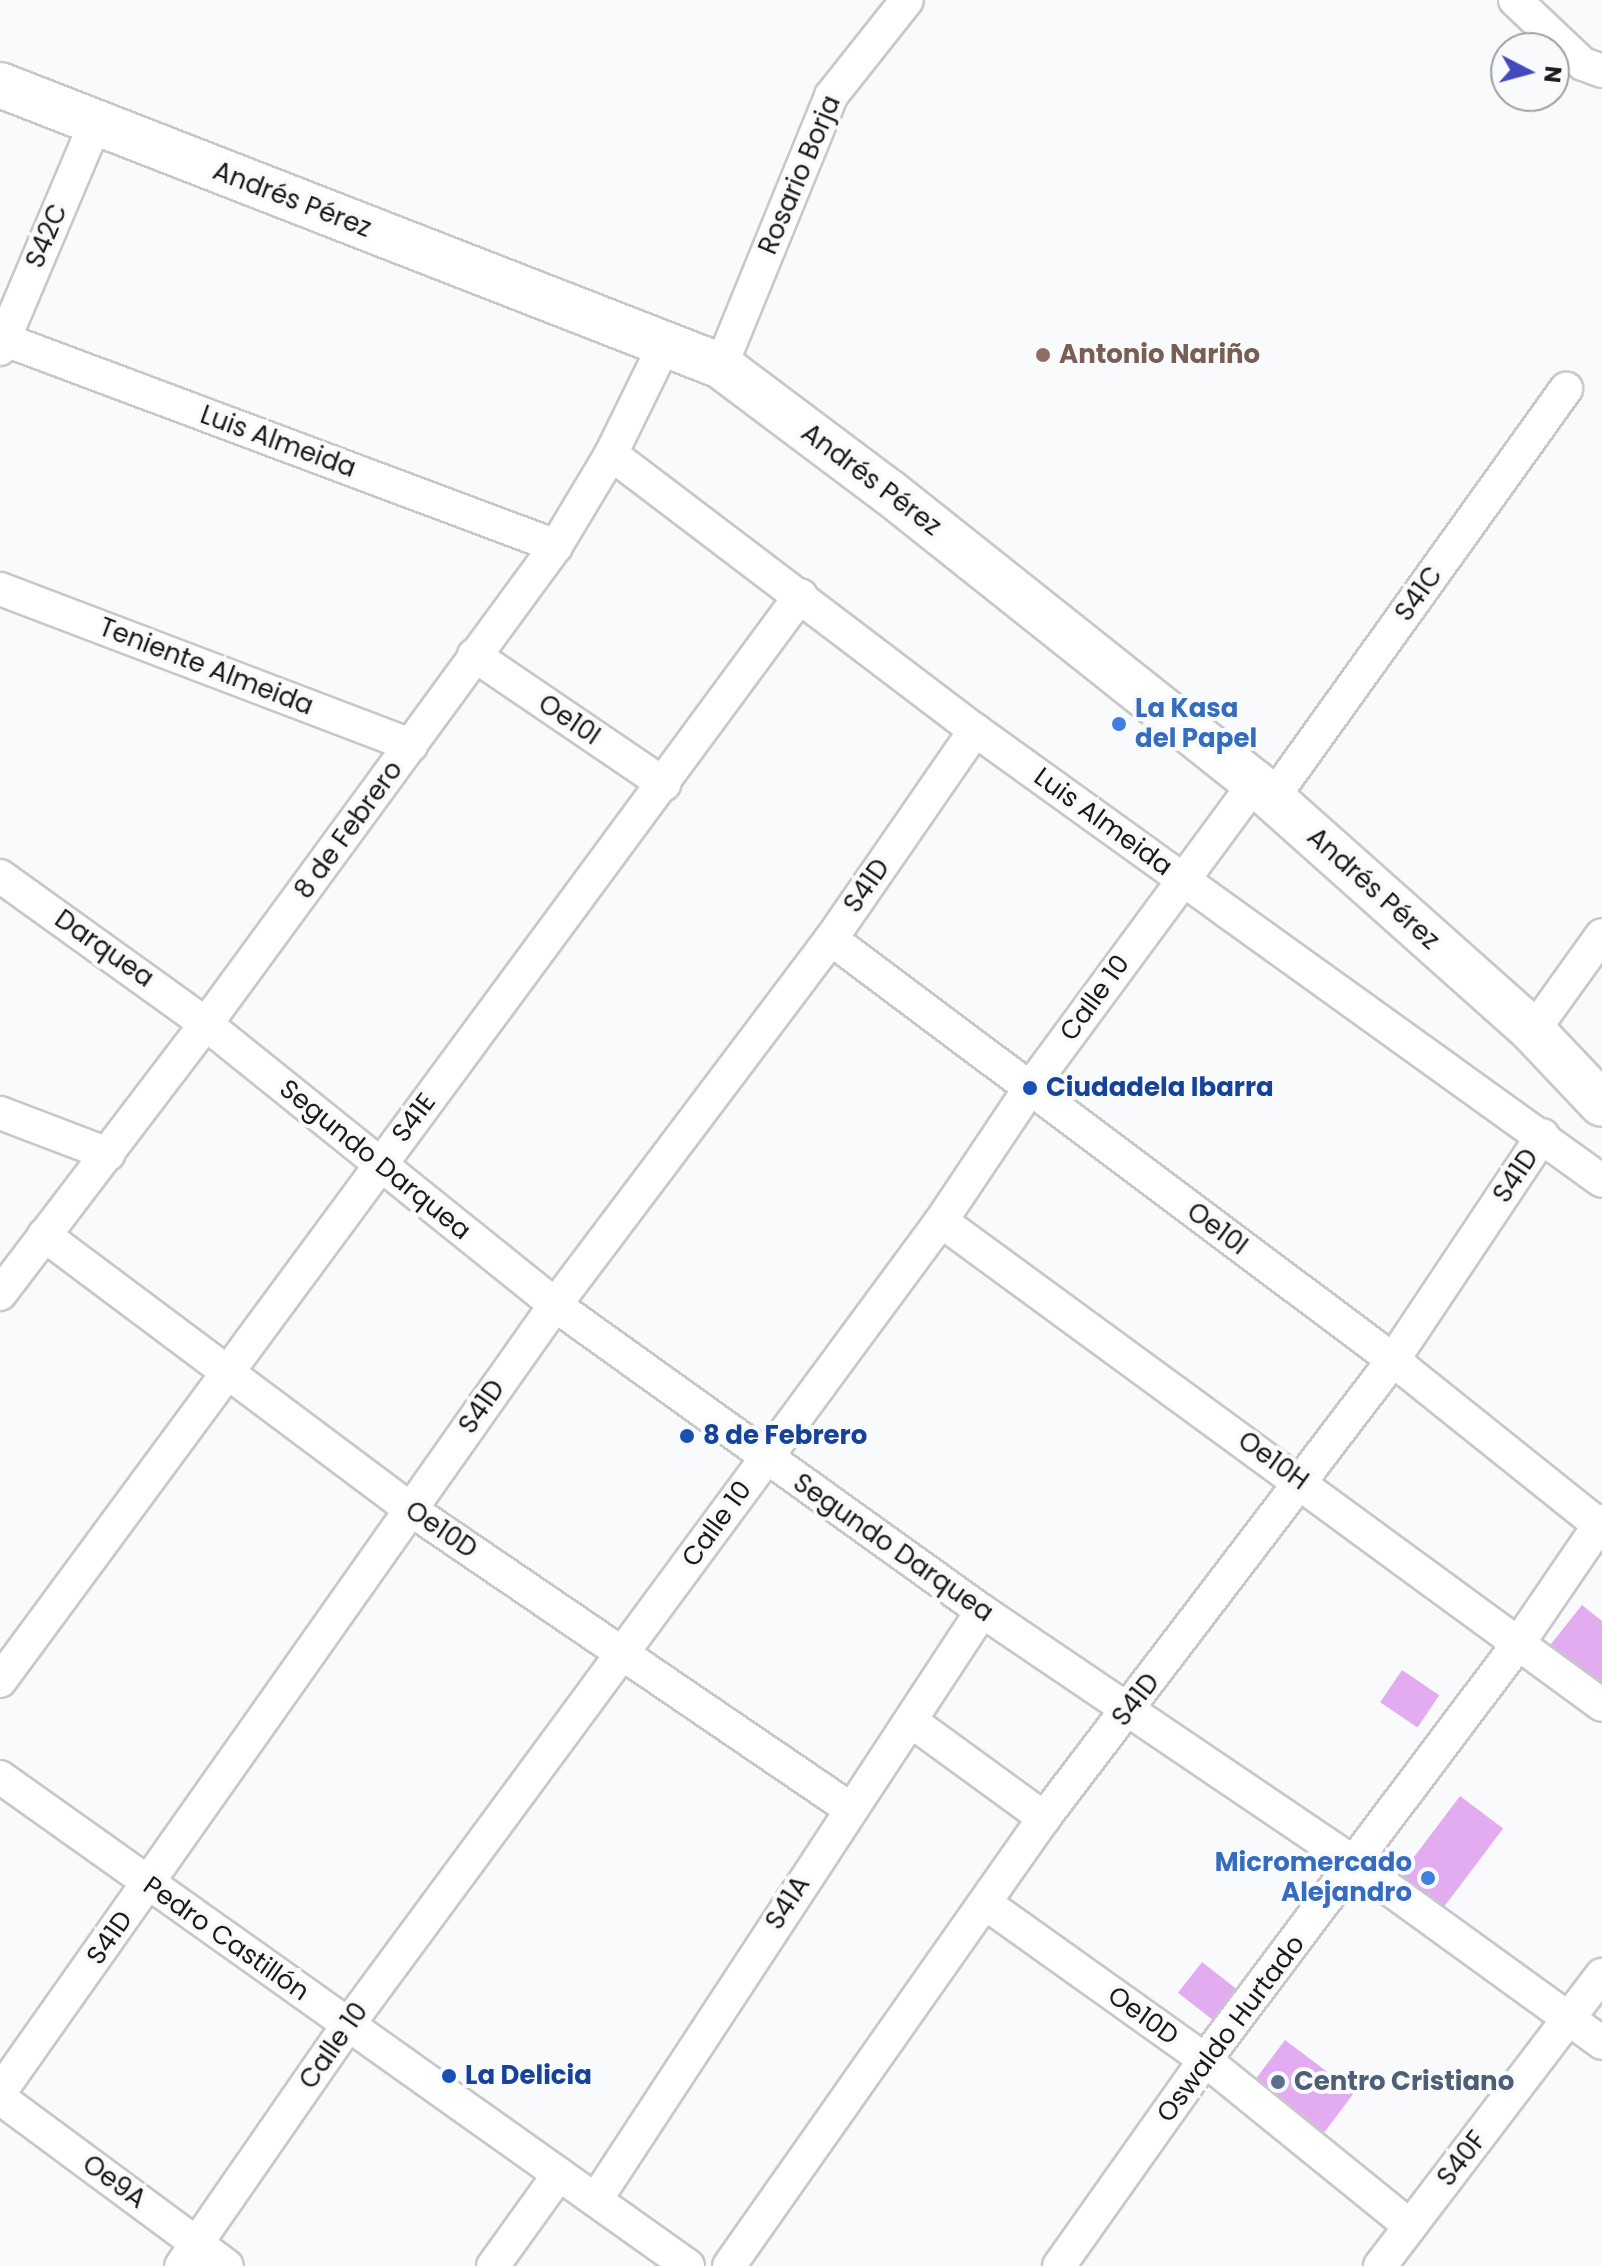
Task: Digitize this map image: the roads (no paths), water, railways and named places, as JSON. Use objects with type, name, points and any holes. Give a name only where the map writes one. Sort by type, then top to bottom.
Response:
[{"type":"street","name":"Rosario Borja","points":[[721,366],[831,96],[907,0]]},
{"type":"street","points":[[1515,0],[1583,64],[1602,71]]},
{"type":"street","name":"Andrés Pérez","points":[[0,85],[721,366],[889,492],[1264,791],[1533,1031],[1602,1104]]},
{"type":"street","name":"S42C","points":[[1,342],[95,124]]},
{"type":"street","name":"Luis Almeida","points":[[1,342],[556,546]]},
{"type":"street","name":"8 de Febrero","points":[[0,1294],[206,1024],[556,546],[611,454],[665,344]]},
{"type":"street","name":"S41C","points":[[1264,791],[1566,389]]},
{"type":"street","name":"Luis Almeida","points":[[611,454],[801,595],[975,730],[1543,1135],[1602,1181]]},
{"type":"street","name":"Teniente Almeida","points":[[0,589],[411,745]]},
{"type":"street","name":"S41E","points":[[0,1681],[801,595]]},
{"type":"street","name":"Oe10I","points":[[474,655],[664,784]]},
{"type":"street","name":"S41D","points":[[0,2095],[555,1305],[831,939],[975,730]]},
{"type":"street","name":"Calle 10","points":[[189,2254],[348,2025],[941,1221],[1030,1088],[1182,878],[1264,791]]},
{"type":"street","name":"Darquea","points":[[0,876],[206,1024]]},
{"type":"street","points":[[1533,1031],[1602,935]]},
{"type":"street","name":"Oe10I","points":[[831,939],[1393,1360],[1600,1523]]},
{"type":"street","name":"Segundo Darquea","points":[[206,1024],[555,1305],[982,1611],[1355,1864],[1602,2043]]},
{"type":"street","points":[[0,1113],[108,1154]]},
{"type":"street","name":"S41D","points":[[729,2266],[1044,1818],[1393,1360],[1543,1135]]},
{"type":"street","name":"Oe10H","points":[[941,1221],[1302,1482],[1602,1705]]},
{"type":"street","name":"Oe10D","points":[[44,1235],[224,1374],[410,1509],[849,1808]]},
{"type":"street","name":"Oswaldo Hurtado","points":[[1059,2266],[1205,2060],[1518,1644],[1600,1523]]},
{"type":"street","name":"S41A","points":[[597,2198],[849,1808],[911,1721],[982,1611]]},
{"type":"street","points":[[911,1721],[1044,1818]]},
{"type":"street","name":"Pedro Castillón","points":[[0,1777],[597,2198],[688,2266]]},
{"type":"street","name":"Oe10D","points":[[985,1903],[1205,2060],[1409,2225]]},
{"type":"street","name":"S40F","points":[[1380,2266],[1571,2021],[1602,1975]]},
{"type":"street","name":"Oe9A","points":[[0,2095],[189,2254],[227,2266]]},
{"type":"street","points":[[493,2266],[559,2174]]},
{"type":"place","name":"Antonio Nariño","points":[[1043,355]]},
{"type":"place","name":"La Kasa del Papel","points":[[1119,724]]},
{"type":"place","name":"Ciudadela Ibarra","points":[[1030,1088]]},
{"type":"place","name":"8 de Febrero","points":[[687,1436]]},
{"type":"place","name":"Micromercado Alejandro","points":[[1428,1878]]},
{"type":"place","name":"La Delicia","points":[[449,2076]]},
{"type":"place","name":"Centro Cristiano","points":[[1278,2082]]}]
